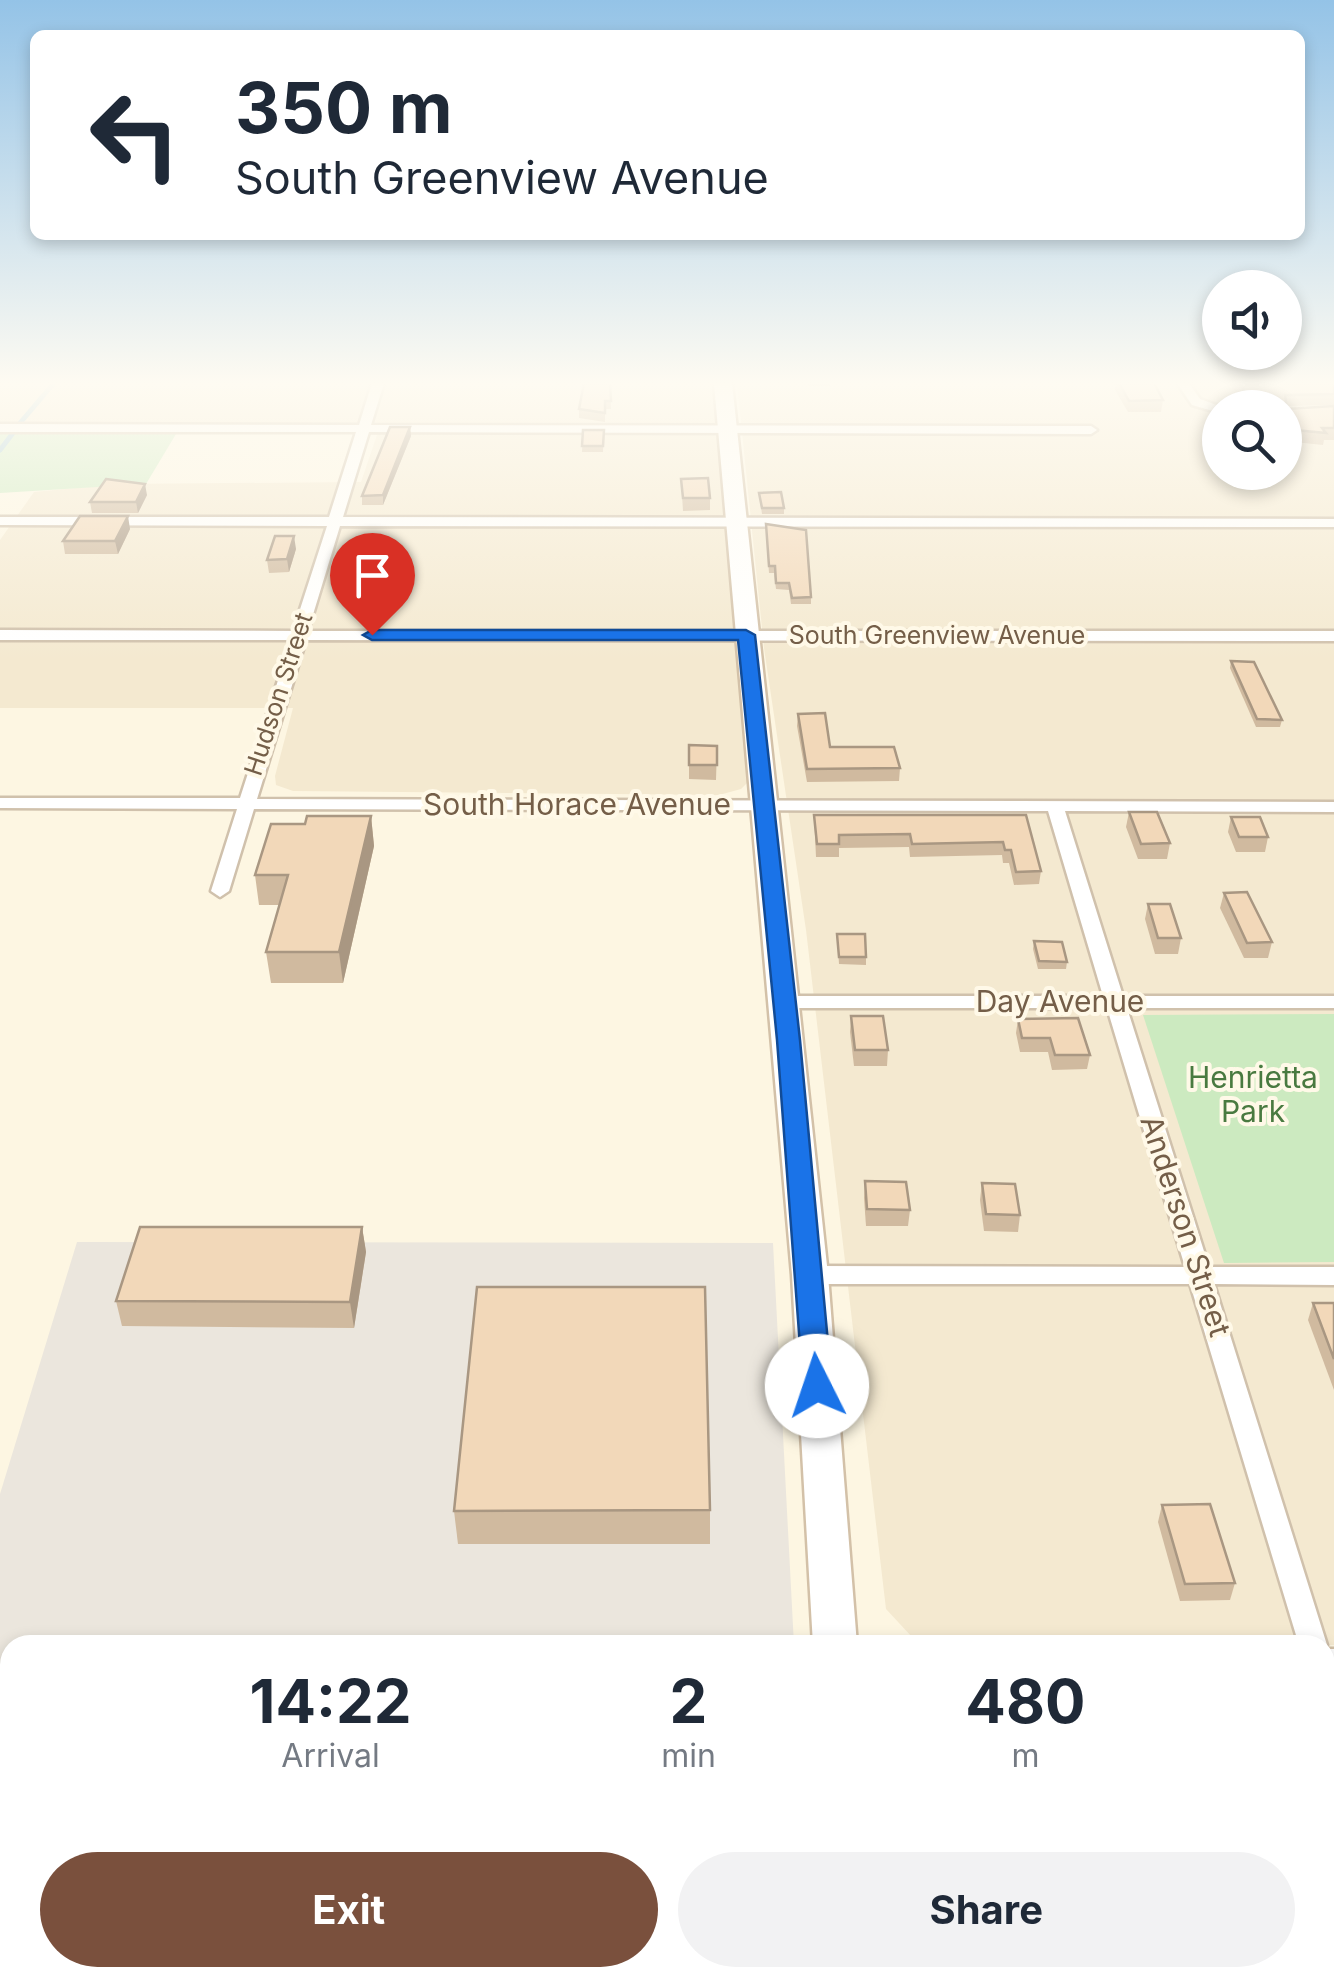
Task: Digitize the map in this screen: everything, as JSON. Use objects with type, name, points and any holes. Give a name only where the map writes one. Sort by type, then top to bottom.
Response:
[{"type":"street","name":"Hudson Street","points":[[220,891],[244,803],[349,476]]},
{"type":"street","points":[[730,476],[810,1275],[833,1635]]},
{"type":"street","points":[[0,521],[1334,523]]},
{"type":"street","name":"South Greenview Avenue","points":[[0,636],[1334,636]]},
{"type":"street","name":"South Horace Avenue","points":[[0,802],[1334,806]]},
{"type":"street","name":"Anderson Street","points":[[1055,807],[1112,1002],[1203,1275],[1310,1635]]},
{"type":"street","name":"Day Avenue","points":[[785,1002],[1334,1002]]},
{"type":"street","points":[[810,1275],[1334,1276]]},
{"type":"shaded area","points":[[363,476],[720,476],[748,782],[741,789],[719,795],[293,791],[276,785],[275,776],[293,708],[0,708],[0,540],[34,492],[117,484],[361,482]]},
{"type":"shaded area","points":[[746,476],[1202,476],[1202,490],[1302,490],[1302,476],[1334,476],[1334,1635],[910,1635],[886,1609],[806,930],[764,648]]},
{"type":"shaded area","points":[[77,1242],[773,1243],[793,1635],[0,1635],[0,1494]]},
{"type":"green space","points":[[0,476],[151,476],[146,484],[0,493]]},
{"type":"green space","name":"Henrietta Park","points":[[1334,1014],[1334,1262],[1224,1263],[1143,1015]]},
{"type":"building","points":[[370,476],[391,476],[383,495],[362,496]]},
{"type":"building","points":[[708,478],[710,498],[683,498],[681,479]]},
{"type":"building","points":[[106,479],[145,484],[136,502],[90,502]]},
{"type":"building","points":[[781,492],[784,508],[762,508],[759,493]]},
{"type":"building","points":[[80,516],[128,516],[115,541],[63,541]]},
{"type":"building","points":[[766,524],[806,530],[811,597],[792,598],[789,583],[776,583],[775,566],[769,566]]},
{"type":"building","points":[[275,536],[294,536],[287,559],[267,560]]},
{"type":"building","points":[[1231,661],[1254,662],[1282,720],[1257,719]]},
{"type":"building","points":[[825,713],[830,747],[894,747],[900,768],[807,769],[798,714]]},
{"type":"building","points":[[689,745],[717,746],[717,765],[689,765]]},
{"type":"building","points":[[1129,812],[1157,812],[1170,843],[1141,844]]},
{"type":"building","points":[[814,815],[1026,815],[1041,871],[1016,872],[1011,850],[1005,850],[1003,842],[912,844],[910,834],[839,835],[839,844],[817,844]]},
{"type":"building","points":[[307,816],[371,816],[339,952],[266,952],[288,875],[255,875],[271,824],[305,824]]},
{"type":"building","points":[[1231,817],[1260,817],[1268,837],[1239,837]]},
{"type":"building","points":[[1247,892],[1272,942],[1247,943],[1224,893]]},
{"type":"building","points":[[1148,904],[1170,904],[1181,938],[1158,938]]},
{"type":"building","points":[[837,934],[865,934],[866,957],[839,957]]},
{"type":"building","points":[[1034,941],[1062,942],[1067,962],[1039,961]]},
{"type":"building","points":[[851,1016],[883,1016],[888,1050],[855,1050]]},
{"type":"building","points":[[1078,1018],[1090,1055],[1055,1055],[1050,1038],[1022,1038],[1018,1019]]},
{"type":"building","points":[[865,1181],[906,1182],[910,1210],[867,1209]]},
{"type":"building","points":[[982,1183],[1015,1184],[1020,1215],[986,1214]]},
{"type":"building","points":[[140,1227],[362,1227],[350,1302],[116,1301]]},
{"type":"building","points":[[477,1287],[705,1287],[710,1510],[454,1511]]},
{"type":"building","points":[[1313,1303],[1334,1303],[1334,1359]]},
{"type":"building","points":[[1210,1504],[1235,1583],[1185,1584],[1162,1505]]},
{"type":"route","points":[[372,635],[746,635],[789,1040],[817,1386]]}]
